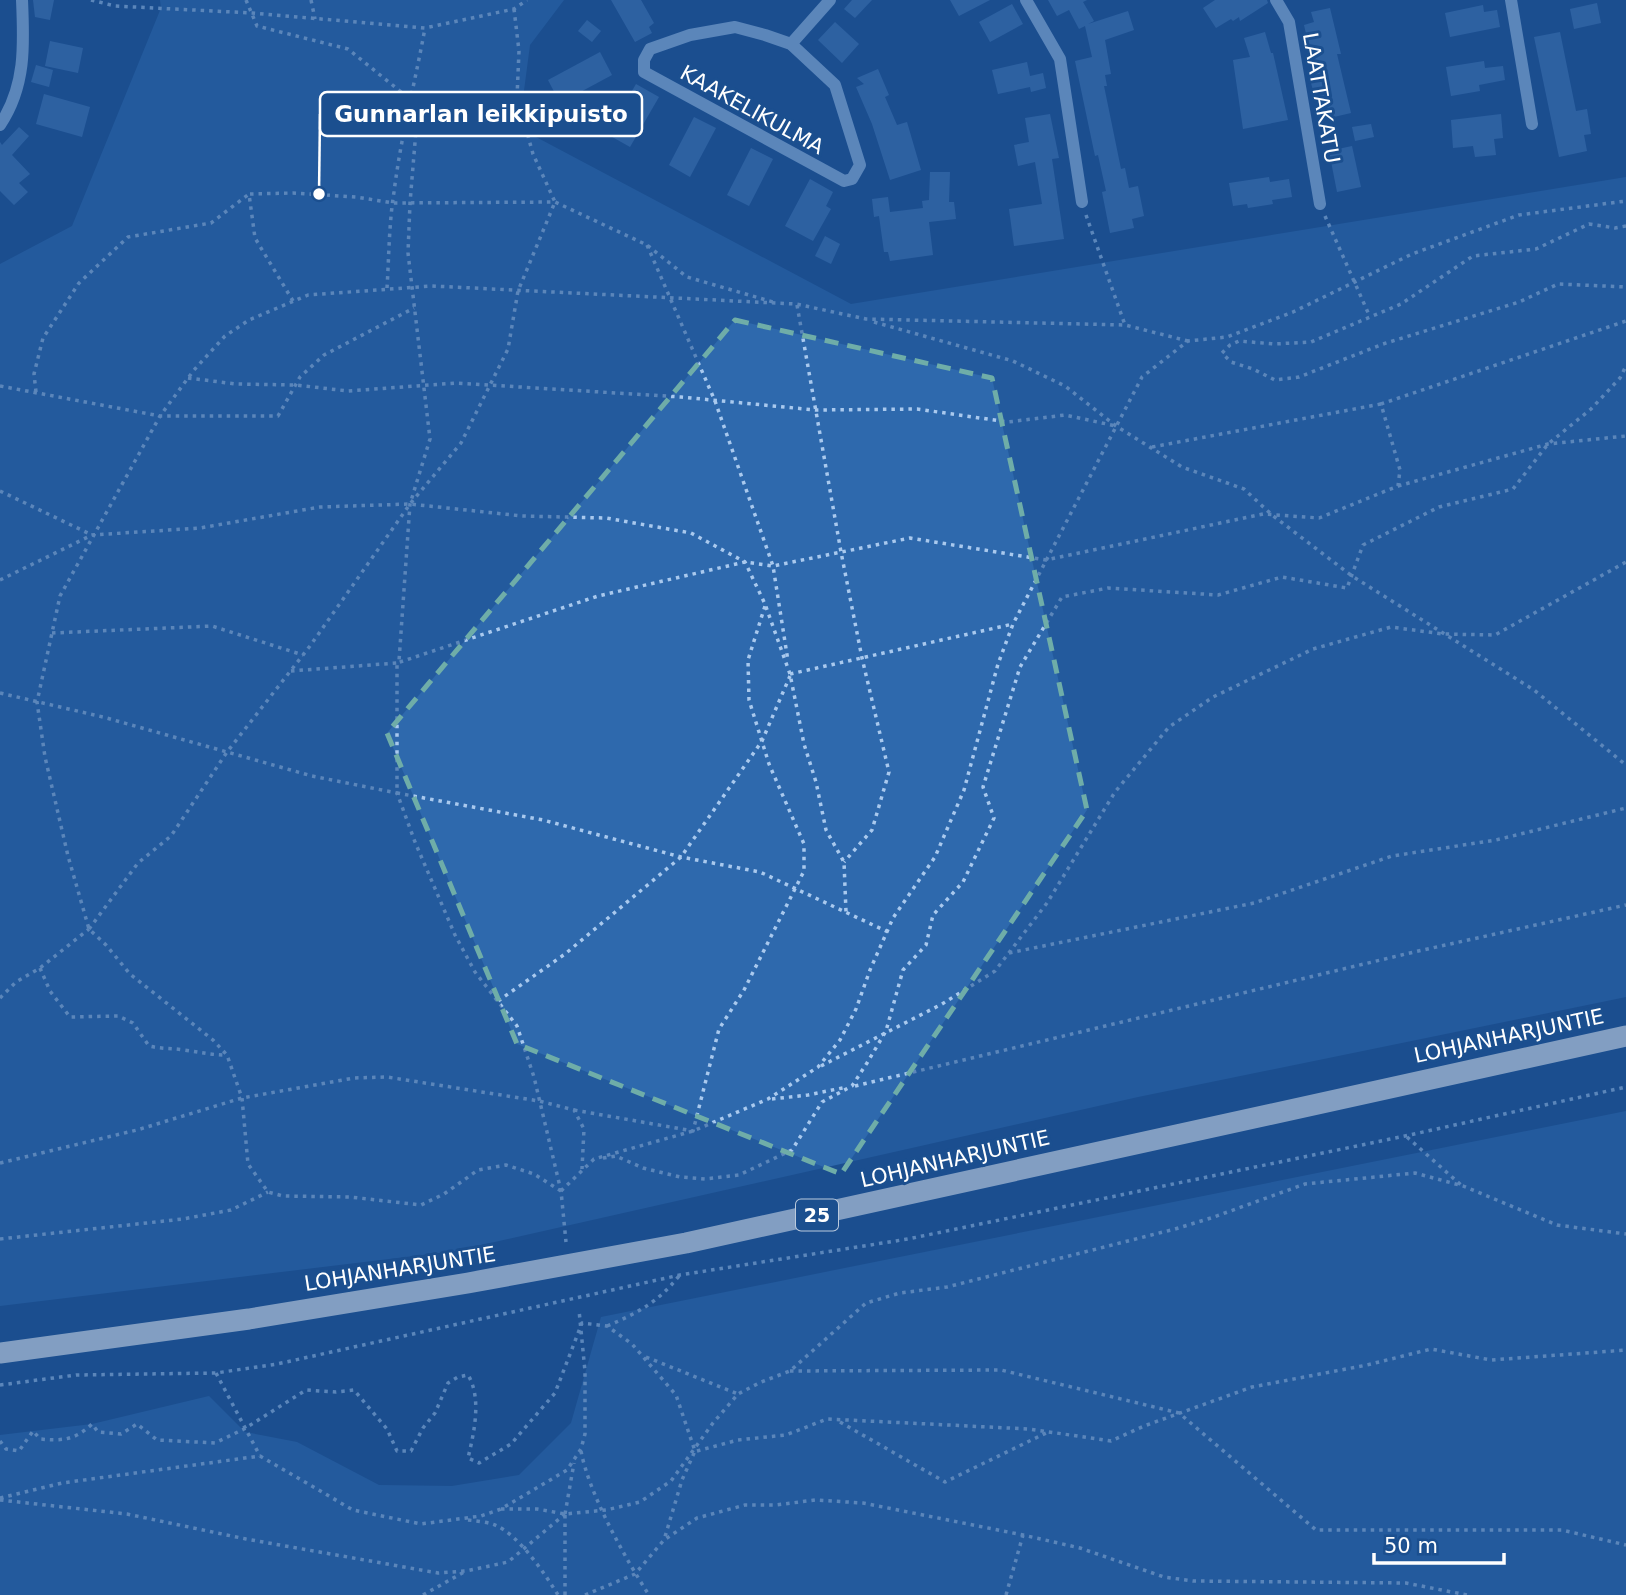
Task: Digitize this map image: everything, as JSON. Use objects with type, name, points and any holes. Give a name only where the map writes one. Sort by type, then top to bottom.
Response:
[{"type":"highway","name":"LOHJANHARJUNTIE","points":[[0,1353],[249,1319],[686,1243],[1626,1036]]},
{"type":"street","points":[[0,125],[11,109],[20,82],[24,50],[22,0]]},
{"type":"street","points":[[790,44],[830,0]]},
{"type":"street","points":[[1026,0],[1060,59],[1082,202]]},
{"type":"street","name":"LAATTAKATU","points":[[1276,0],[1289,22],[1320,204]]},
{"type":"street","points":[[1511,0],[1532,124]]},
{"type":"street","name":"KAAKELIKULMA","points":[[735,27],[765,34],[790,44],[835,85],[860,165],[852,179],[844,181],[644,72],[644,60],[650,49],[690,35],[735,27]]},
{"type":"path","points":[[92,0],[115,6],[252,13],[425,28],[514,9],[527,0]]},
{"type":"path","points":[[246,0],[257,26],[348,49],[411,100],[417,118],[408,253],[430,439],[410,504],[398,662],[397,793],[455,935],[475,972],[517,1026],[534,1077],[561,1191],[566,1242]]},
{"type":"path","points":[[311,0],[315,19]]},
{"type":"path","points":[[0,998],[16,982],[40,968],[89,929],[138,863],[171,836],[226,752],[303,655],[410,504],[461,443],[508,349],[518,291],[555,202],[533,154],[517,97],[519,51],[514,9]]},
{"type":"path","points":[[387,288],[393,203],[405,119],[425,28]]},
{"type":"path","points":[[36,393],[34,374],[43,338],[79,283],[128,237],[211,223],[249,194],[293,193],[356,197],[393,203],[555,202],[648,245],[687,276],[778,303]]},
{"type":"path","points":[[249,194],[255,238],[293,301]]},
{"type":"path","points":[[866,320],[1125,325],[1188,341],[1227,337],[1293,312],[1412,254],[1519,215],[1626,201]]},
{"type":"path","points":[[1082,202],[1125,325]]},
{"type":"path","points":[[1320,204],[1370,317]]},
{"type":"path","points":[[1626,226],[1615,228],[1589,224],[1536,249],[1473,256],[1401,304],[1311,342],[1274,344],[1239,341],[1222,353],[1231,362],[1275,380],[1299,377],[1383,344],[1519,302],[1558,284],[1626,287]]},
{"type":"path","points":[[648,245],[715,401],[773,566],[804,744],[816,782],[826,830],[844,862],[846,913]]},
{"type":"path","points":[[561,1191],[534,1174],[506,1165],[478,1170],[444,1194],[421,1205],[350,1197],[283,1196],[268,1192],[248,1164],[242,1098],[227,1055],[213,1040],[130,974],[89,929],[68,856],[45,757],[37,702],[60,596],[160,416],[188,378],[225,336],[249,320],[308,295],[432,286],[796,304],[866,320],[1013,361],[1065,386],[1116,426],[1182,467],[1244,489],[1272,515],[1352,576],[1534,690],[1626,765]]},
{"type":"path","points":[[796,304],[862,658],[889,772],[872,830],[844,862]]},
{"type":"path","points":[[0,386],[160,416],[278,416],[300,377],[324,355],[415,308]]},
{"type":"path","points":[[1150,447],[1381,404],[1626,321]]},
{"type":"path","points":[[818,1067],[846,1030],[893,918],[935,857],[964,790],[998,664],[1013,624],[1142,377],[1188,341]]},
{"type":"path","points":[[594,1159],[616,1156],[643,1168],[680,1177],[705,1179],[739,1175],[792,1150],[822,1102],[852,1086],[887,1031],[903,970],[926,945],[933,915],[962,882],[994,818],[983,787],[1020,667],[1062,597],[1108,588],[1218,595],[1282,577],[1347,589],[1363,545],[1439,507],[1513,489],[1548,444],[1591,409],[1620,378],[1626,366]]},
{"type":"path","points":[[188,378],[236,384],[296,384],[348,391],[456,383],[815,410],[917,409],[1008,422],[1065,415],[1116,426]]},
{"type":"path","points":[[1381,404],[1400,470],[1398,486]]},
{"type":"path","points":[[0,580],[92,535],[200,528],[320,507],[410,504],[522,516],[606,518],[691,533],[745,562],[773,566],[910,538],[1046,560],[1263,514],[1320,518],[1398,486],[1548,444],[1626,436]]},
{"type":"path","points":[[0,491],[92,535]]},
{"type":"path","points":[[498,1001],[565,954],[681,857],[762,741],[790,674],[765,604],[745,562]]},
{"type":"path","points":[[290,671],[398,662],[598,596],[745,562]]},
{"type":"path","points":[[561,1191],[594,1159],[693,1131],[768,1100],[818,1067],[942,1004],[995,971],[1047,903],[1115,792],[1169,727],[1213,697],[1313,649],[1391,627],[1443,634],[1495,635],[1626,562]]},
{"type":"path","points":[[693,1131],[719,1029],[744,990],[804,872],[804,845],[769,764],[749,700],[748,660],[765,604]]},
{"type":"path","points":[[790,674],[1013,624]]},
{"type":"path","points":[[52,633],[212,626],[303,655]]},
{"type":"path","points":[[0,693],[103,717],[313,776],[543,820],[681,857],[760,872],[888,932]]},
{"type":"path","points":[[1009,953],[1254,903],[1392,856],[1496,840],[1626,808]]},
{"type":"path","points":[[768,1100],[808,1096],[1414,952],[1626,905]]},
{"type":"path","points":[[40,968],[50,991],[70,1017],[118,1016],[133,1023],[149,1046],[207,1055],[227,1055]]},
{"type":"path","points":[[0,1163],[136,1130],[242,1098],[354,1077],[387,1077],[539,1101],[574,1110],[693,1131]]},
{"type":"path","points":[[0,1385],[76,1375],[216,1373],[276,1364],[680,1275],[908,1239],[1405,1136],[1626,1087]]},
{"type":"path","points":[[574,1110],[584,1129],[582,1170]]},
{"type":"path","points":[[1405,1136],[1463,1186]]},
{"type":"path","points":[[790,1371],[866,1303],[900,1293],[947,1287],[1175,1229],[1305,1184],[1415,1173],[1463,1186],[1557,1225],[1626,1234]]},
{"type":"path","points":[[0,1239],[183,1219],[230,1210],[268,1192]]},
{"type":"path","points":[[607,1326],[632,1315],[664,1295],[680,1275]]},
{"type":"path","points":[[216,1373],[260,1457],[353,1510],[421,1524],[481,1516],[501,1509],[561,1474],[581,1449],[585,1434],[582,1323],[579,1310]]},
{"type":"path","points":[[582,1323],[607,1326],[632,1343],[676,1395],[695,1451],[682,1480],[664,1540]]},
{"type":"path","points":[[0,1441],[6,1449],[19,1451],[33,1431],[40,1440],[56,1441],[79,1436],[92,1424],[98,1432],[121,1434],[136,1424],[157,1440],[215,1443],[244,1429],[306,1390],[354,1390],[387,1429],[397,1451],[411,1451],[435,1413],[447,1383],[458,1377],[468,1376],[475,1388],[474,1421],[468,1458],[479,1463],[511,1444],[555,1393],[582,1323]]},
{"type":"path","points":[[695,1451],[738,1440],[786,1435],[827,1419],[1048,1432],[1111,1441],[1252,1387],[1367,1365],[1431,1349],[1491,1360],[1626,1350]]},
{"type":"path","points":[[643,1356],[738,1394]]},
{"type":"path","points":[[501,1509],[537,1509],[565,1514],[604,1511],[640,1502],[671,1481],[713,1423],[738,1394],[790,1371],[1001,1370],[1179,1413],[1316,1530],[1562,1530],[1626,1545]]},
{"type":"path","points":[[837,1420],[945,1482],[1048,1432]]},
{"type":"path","points":[[581,1449],[585,1469],[604,1511],[635,1574],[649,1595]]},
{"type":"path","points":[[0,1499],[85,1480],[260,1457]]},
{"type":"path","points":[[565,1595],[565,1514],[574,1461]]},
{"type":"path","points":[[0,1499],[127,1514],[257,1541],[438,1573],[466,1571],[508,1562],[565,1514]]},
{"type":"path","points":[[585,1595],[635,1574],[664,1540],[697,1518],[745,1505],[776,1505],[815,1500],[863,1503],[1023,1535],[1080,1548],[1164,1577],[1184,1580],[1406,1583],[1467,1595]]},
{"type":"path","points":[[463,1518],[496,1525],[510,1535],[547,1577],[558,1595]]},
{"type":"path","points":[[1006,1595],[1023,1535]]},
{"type":"path","points":[[423,1595],[466,1571]]},
{"type":"highlighted area","points":[[735,320],[992,378],[1087,810],[841,1174],[517,1044],[387,733]]},
{"type":"shaded area","points":[[160,0],[564,0],[530,45],[519,128],[851,304],[1626,177],[1626,997],[1138,1097],[455,1251],[0,1306],[0,264],[72,226],[161,8]]},
{"type":"shaded area","points":[[1626,1111],[1626,1595],[0,1595],[0,1435],[92,1424],[209,1396],[245,1432],[297,1442],[379,1485],[452,1486],[519,1475],[571,1423],[601,1317]]},
{"type":"building","points":[[33,0],[54,0],[50,20],[35,17]]},
{"type":"building","points":[[611,0],[641,0],[654,23],[649,27],[652,33],[635,42]]},
{"type":"building","points":[[852,0],[872,0],[855,18],[844,9]]},
{"type":"building","points":[[950,0],[990,0],[959,16]]},
{"type":"building","points":[[1048,0],[1087,0],[1083,2],[1094,21],[1088,24],[1128,11],[1134,30],[1105,40],[1111,74],[1105,75],[1107,86],[1104,86],[1121,169],[1125,168],[1129,188],[1138,186],[1144,216],[1132,219],[1134,228],[1110,233],[1102,192],[1106,191],[1098,155],[1095,156],[1075,61],[1092,57],[1085,26],[1079,29],[1069,10],[1057,16]]},
{"type":"building","points":[[1215,0],[1267,0],[1268,3],[1240,21],[1239,17],[1233,21],[1231,19],[1216,28],[1203,8]]},
{"type":"building","points":[[1597,3],[1601,23],[1574,29],[1570,9]]},
{"type":"building","points":[[1012,4],[1023,24],[990,42],[979,22]]},
{"type":"building","points":[[1483,5],[1484,12],[1497,10],[1500,27],[1450,37],[1445,13]]},
{"type":"building","points":[[1330,8],[1341,54],[1337,54],[1351,113],[1321,120],[1311,83],[1317,81],[1304,25],[1314,22],[1311,12]]},
{"type":"building","points":[[587,20],[601,31],[592,42],[578,31]]},
{"type":"building","points":[[835,22],[859,44],[842,63],[818,40]]},
{"type":"building","points":[[1265,32],[1273,53],[1288,120],[1243,129],[1233,60],[1250,57],[1244,38]]},
{"type":"building","points":[[1560,32],[1576,111],[1587,109],[1591,134],[1584,135],[1587,151],[1559,157],[1534,37]]},
{"type":"building","points":[[50,41],[83,48],[78,73],[45,66]]},
{"type":"building","points":[[600,52],[612,75],[560,103],[548,80]]},
{"type":"building","points":[[1484,61],[1485,68],[1503,66],[1505,80],[1479,85],[1480,91],[1451,96],[1446,67]]},
{"type":"building","points":[[1027,62],[1030,76],[1043,73],[1046,88],[1031,92],[1030,87],[998,94],[992,70]]},
{"type":"building","points":[[36,65],[53,70],[49,87],[31,82]]},
{"type":"building","points":[[878,69],[889,95],[885,97],[897,125],[907,122],[921,170],[890,180],[872,124],[856,87],[864,84],[857,78]]},
{"type":"building","points":[[636,84],[659,97],[630,147],[607,134]]},
{"type":"building","points":[[44,94],[90,107],[82,137],[36,124]]},
{"type":"building","points":[[1050,114],[1059,158],[1052,159],[1064,239],[1014,246],[1009,209],[1042,204],[1035,162],[1018,166],[1014,145],[1029,142],[1025,118]]},
{"type":"building","points":[[1501,114],[1503,138],[1494,139],[1496,155],[1475,157],[1473,146],[1453,148],[1451,120]]},
{"type":"building","points":[[694,117],[716,128],[690,177],[669,165]]},
{"type":"building","points":[[1371,124],[1374,137],[1355,141],[1352,127]]},
{"type":"building","points":[[19,127],[29,136],[12,155],[30,174],[19,183],[28,192],[14,205],[0,191],[0,142],[2,145]]},
{"type":"building","points":[[1352,146],[1361,187],[1337,192],[1329,151]]},
{"type":"building","points":[[751,148],[773,159],[749,206],[727,195]]},
{"type":"building","points":[[930,172],[950,172],[949,202],[954,202],[956,219],[929,222],[933,255],[890,261],[888,252],[884,252],[879,216],[874,217],[872,199],[888,197],[890,212],[923,208],[922,201],[929,200]]},
{"type":"building","points":[[1269,177],[1270,182],[1289,179],[1292,197],[1272,200],[1273,204],[1248,208],[1247,204],[1233,206],[1229,183]]},
{"type":"building","points":[[810,179],[833,192],[826,206],[831,209],[813,241],[785,226]]},
{"type":"building","points":[[825,236],[840,244],[831,264],[815,256]]},
{"type":"place","name":"Gunnarlan leikkipuisto","points":[[319,194]]}]
